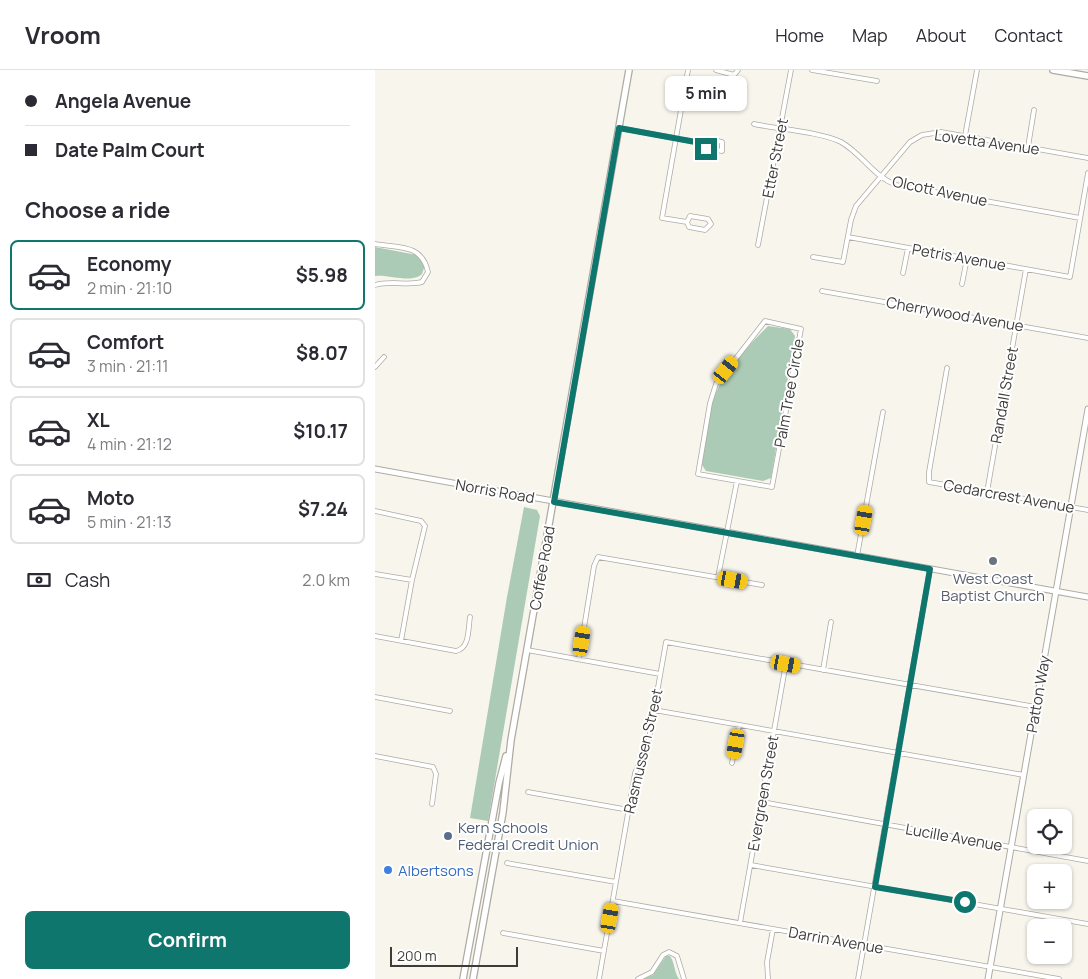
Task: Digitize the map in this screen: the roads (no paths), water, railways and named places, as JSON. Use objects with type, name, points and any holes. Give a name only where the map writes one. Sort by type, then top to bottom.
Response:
[{"type":"main road","name":"Coffee Road","points":[[473,979],[503,812],[511,740],[629,70]]},
{"type":"main road","points":[[1053,70],[1088,76]]},
{"type":"main road","name":"Coffee Road","points":[[463,979],[499,783],[511,740]]},
{"type":"street","points":[[687,222],[661,218],[688,70]]},
{"type":"street","points":[[716,70],[734,75],[738,70]]},
{"type":"street","name":"Etter Street","points":[[758,245],[791,70]]},
{"type":"street","points":[[812,70],[877,81]]},
{"type":"street","points":[[965,136],[977,70]]},
{"type":"street","points":[[1028,147],[1034,110]]},
{"type":"street","name":"Olcott Avenue","points":[[754,124],[841,142],[880,176],[896,185],[1080,218]]},
{"type":"street","points":[[619,128],[701,143],[707,139],[715,140],[722,142],[724,146],[722,151],[714,151],[701,147],[701,143]]},
{"type":"street","name":"Lovetta Avenue","points":[[813,257],[843,262],[856,206],[910,142],[921,135],[941,132],[1088,158]]},
{"type":"street","points":[[1080,218],[1088,173]]},
{"type":"street","points":[[690,216],[708,219],[711,224],[705,230],[695,230],[689,227],[687,222],[690,216]]},
{"type":"street","name":"Petris Avenue","points":[[848,237],[1070,277],[1080,218]]},
{"type":"street","points":[[375,244],[418,251],[426,261],[428,272],[422,282],[410,285],[393,282],[375,285]]},
{"type":"street","points":[[903,273],[908,248]]},
{"type":"street","points":[[962,284],[967,258]]},
{"type":"street","name":"Randall Street","points":[[987,492],[1026,269]]},
{"type":"street","name":"Cherrywood Avenue","points":[[822,291],[1088,338]]},
{"type":"street","name":"Palm Tree Circle","points":[[765,322],[801,329],[772,487],[737,481],[697,474],[713,393],[723,375],[765,322]]},
{"type":"street","points":[[375,367],[384,357]]},
{"type":"street","name":"Cedarcrest Avenue","points":[[947,368],[929,472],[929,482],[1088,510]]},
{"type":"street","name":"Patton Way","points":[[988,979],[1087,425],[1088,410]]},
{"type":"street","points":[[857,556],[883,412]]},
{"type":"street","name":"Norris Road","points":[[375,469],[1088,597]]},
{"type":"street","points":[[718,577],[737,481]]},
{"type":"street","points":[[375,511],[421,521],[425,532],[412,580],[401,641]]},
{"type":"street","points":[[579,659],[594,566],[598,557],[762,585]]},
{"type":"street","points":[[858,979],[930,569]]},
{"type":"street","points":[[375,574],[412,580]]},
{"type":"street","points":[[375,636],[456,651],[462,650],[466,645],[470,617]]},
{"type":"street","points":[[823,670],[831,622]]},
{"type":"street","name":"Rasmussen Street","points":[[599,979],[635,773],[646,750],[666,642],[786,664]]},
{"type":"street","points":[[527,650],[660,674]]},
{"type":"street","points":[[786,664],[1036,707]]},
{"type":"street","name":"Evergreen Street","points":[[740,923],[786,664]]},
{"type":"street","points":[[375,697],[450,711]]},
{"type":"street","points":[[654,710],[1024,775]]},
{"type":"street","points":[[732,762],[739,725]]},
{"type":"street","points":[[375,756],[426,764],[433,767],[436,774],[432,804]]},
{"type":"street","points":[[528,792],[629,810]]},
{"type":"street","name":"Lucille Avenue","points":[[761,802],[1088,861]]},
{"type":"street","points":[[507,863],[616,882]]},
{"type":"street","points":[[751,865],[1088,924]]},
{"type":"street","name":"Darrin Avenue","points":[[613,901],[1059,979]]},
{"type":"street","points":[[768,979],[767,962],[773,929]]},
{"type":"street","points":[[503,934],[604,952]]},
{"type":"street","points":[[637,979],[652,972],[663,955],[669,952],[677,956],[684,979]]},
{"type":"place","name":"West Coast Baptist Church","points":[[993,561]]},
{"type":"place","name":"Kern Schools Federal Credit Union","points":[[448,836]]},
{"type":"place","name":"Albertsons","points":[[388,870]]}]
